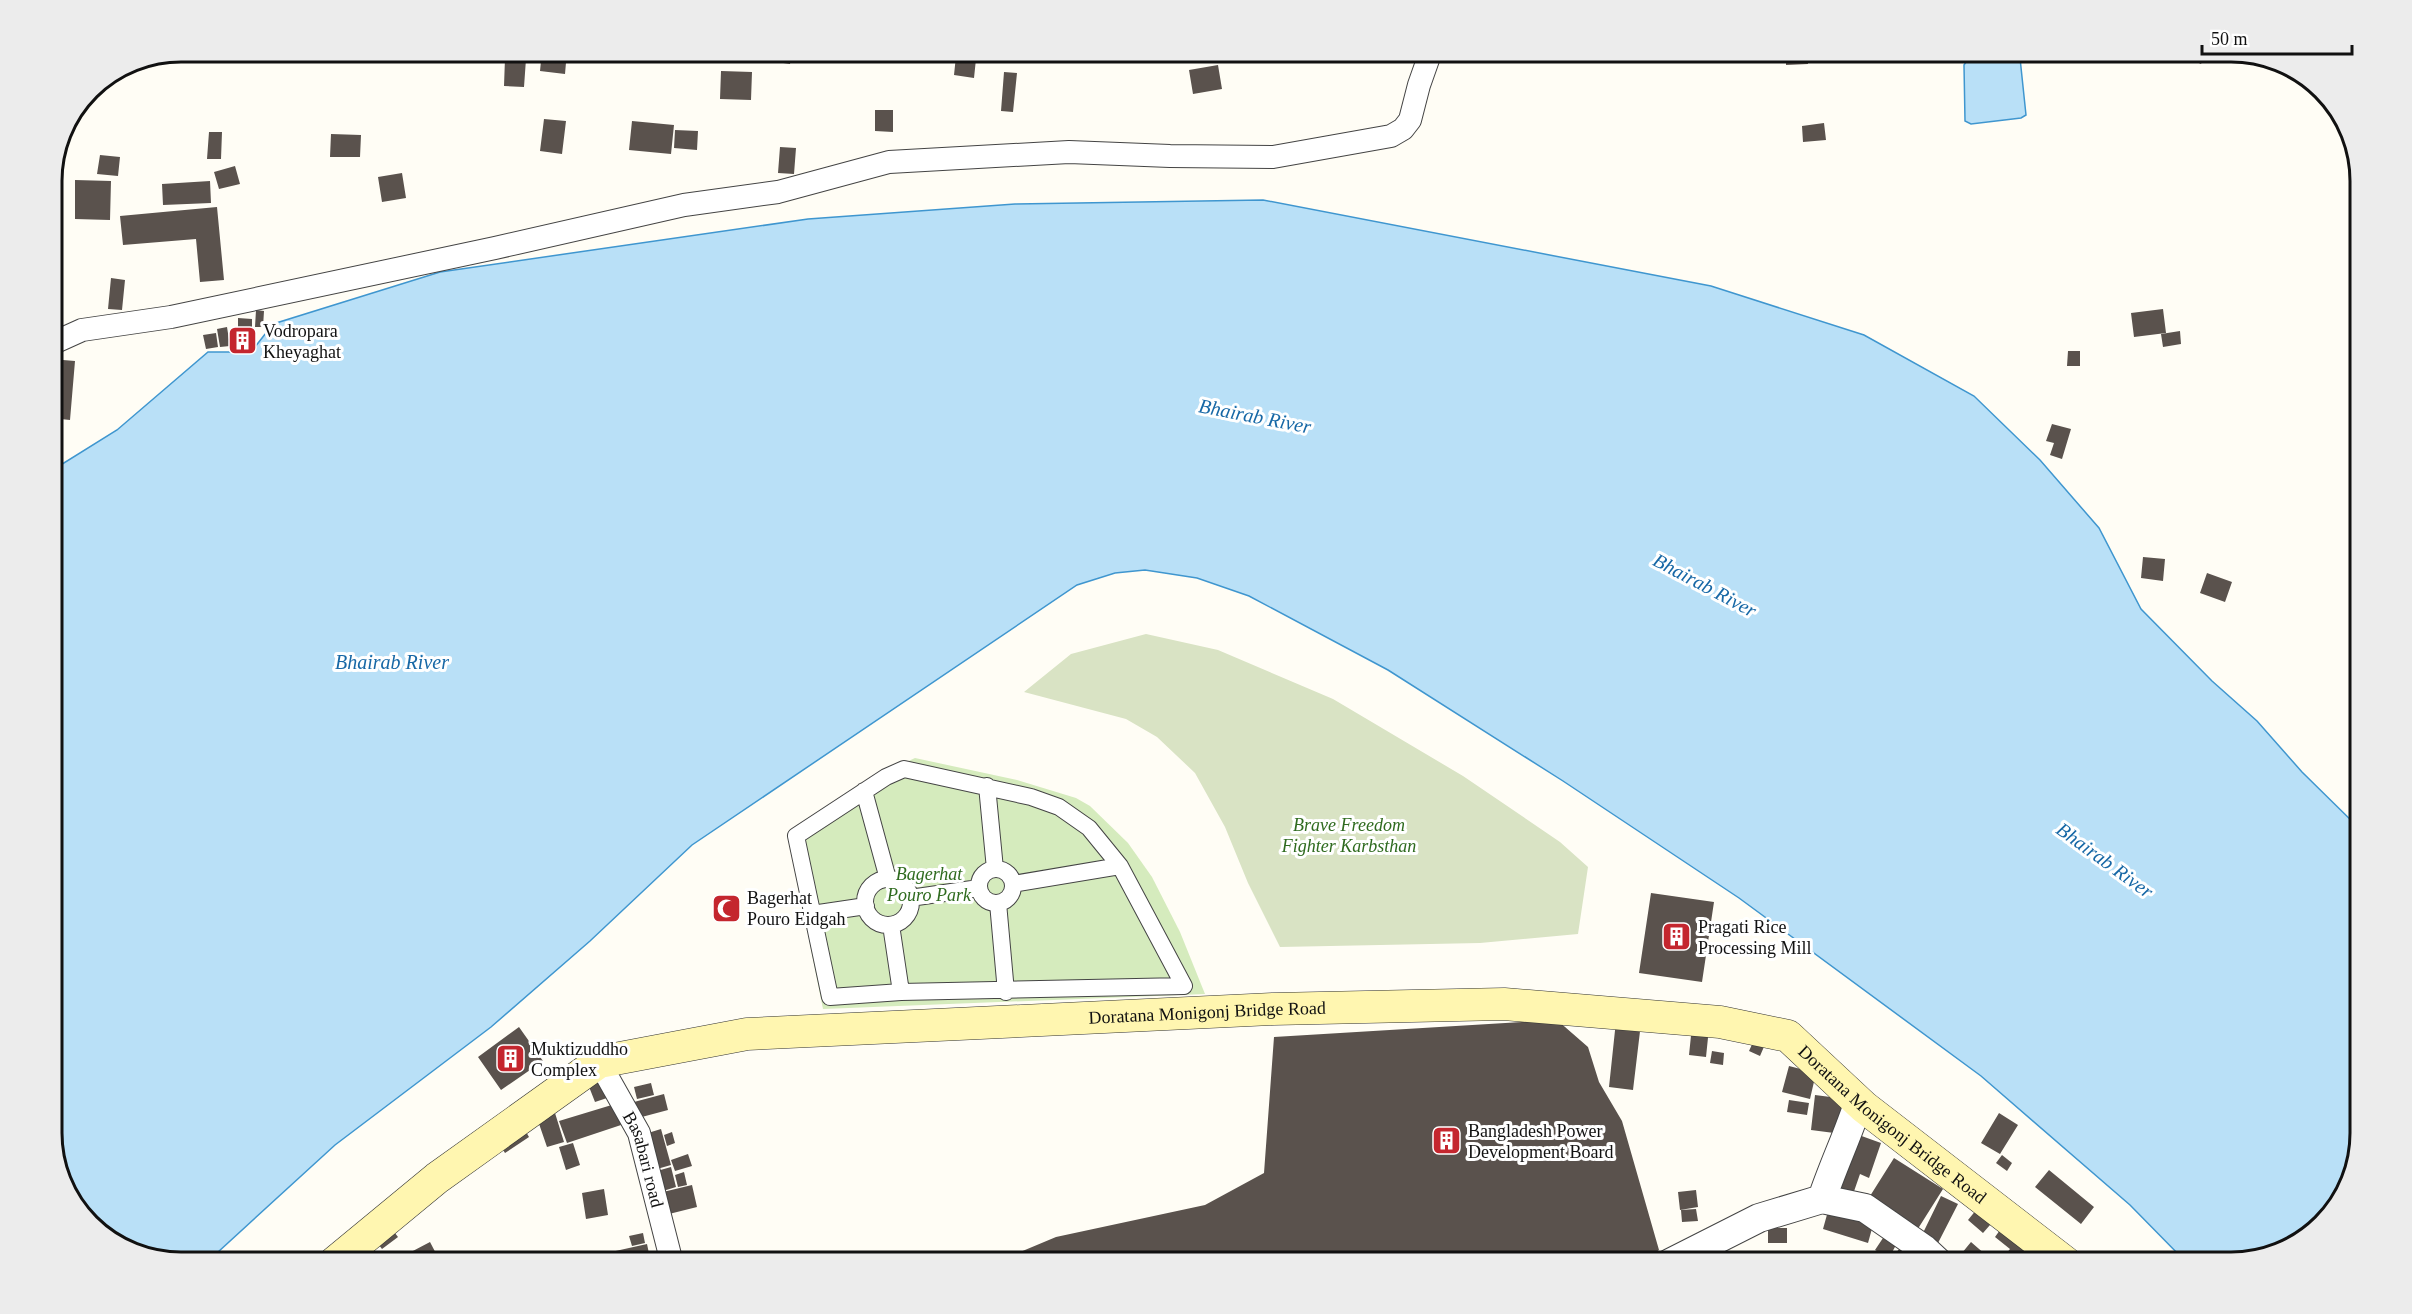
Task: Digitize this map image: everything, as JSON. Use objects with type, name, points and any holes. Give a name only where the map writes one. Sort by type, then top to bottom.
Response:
[{"type":"main road","name":"Doratana Monigonj Bridge Road","points":[[347,1252],[437,1178],[599,1062],[747,1034],[1273,1008],[1504,1004],[1720,1022],[1788,1036],[1859,1101],[2052,1252]]},
{"type":"street","points":[[62,339],[82,330],[171,317],[684,205],[778,192],[889,162],[1070,152],[1273,157],[1390,136],[1402,129],[1410,120],[1427,62]]},
{"type":"street","points":[[904,769],[987,786],[1059,807],[1089,828],[1120,866],[1184,986],[1006,992],[901,992],[830,997],[796,836],[864,791],[904,769]]},
{"type":"street","points":[[987,786],[995,869]]},
{"type":"street","points":[[864,791],[888,879]]},
{"type":"street","points":[[1013,884],[1120,866]]},
{"type":"street","points":[[995,869],[1007,873],[1013,884],[1009,897],[998,903],[986,899],[979,888],[983,876],[995,869]]},
{"type":"street","points":[[888,879],[903,884],[910,898],[908,914],[903,920],[891,925],[880,924],[873,920],[866,906],[868,891],[880,881],[888,879]]},
{"type":"street","points":[[910,898],[979,888]]},
{"type":"street","points":[[998,903],[1006,992]]},
{"type":"street","points":[[812,914],[866,906]]},
{"type":"street","points":[[891,925],[901,992]]},
{"type":"street","name":"Basabari road","points":[[599,1062],[639,1133],[669,1252]]},
{"type":"street","points":[[1822,1199],[1859,1101]]},
{"type":"street","points":[[1692,1252],[1759,1218],[1822,1199],[1865,1208],[1927,1252]]},
{"type":"green space","name":"Brave Freedom Fighter Karbsthan","points":[[1146,634],[1218,650],[1333,699],[1463,776],[1560,842],[1588,867],[1578,934],[1480,943],[1280,947],[1248,883],[1225,827],[1195,773],[1157,737],[1126,719],[1024,692],[1071,654]]},
{"type":"green space","name":"Bagerhat Pouro Park","points":[[915,758],[1017,780],[1076,798],[1090,806],[1128,843],[1152,877],[1180,932],[1205,994],[823,1009],[788,835],[861,783]]},
{"type":"water","points":[[1966,62],[2020,62],[2026,115],[2021,118],[1971,124],[1965,121],[1964,65]]},
{"type":"water","name":"Bhairab River","points":[[1263,200],[1711,286],[1864,335],[1974,396],[2040,460],[2099,528],[2141,609],[2212,681],[2257,721],[2302,772],[2350,819],[2349,1149],[2338,1186],[2321,1212],[2298,1232],[2270,1246],[2247,1251],[2176,1252],[2130,1205],[1981,1076],[1739,898],[1563,781],[1388,670],[1249,596],[1197,578],[1145,570],[1115,573],[1077,585],[692,845],[590,941],[491,1027],[335,1145],[218,1252],[181,1252],[150,1248],[128,1240],[102,1223],[91,1212],[74,1186],[64,1157],[62,1141],[62,464],[117,430],[208,352],[251,352],[273,324],[440,272],[808,219],[1015,204]]},
{"type":"building","points":[[505,62],[526,62],[524,87],[504,86]]},
{"type":"building","points":[[541,62],[566,62],[565,74],[540,71]]},
{"type":"building","points":[[955,62],[976,62],[974,78],[954,75]]},
{"type":"building","points":[[1786,62],[1808,62],[1808,64],[1786,65]]},
{"type":"building","points":[[1218,65],[1222,89],[1193,94],[1189,70]]},
{"type":"building","points":[[721,71],[752,72],[751,100],[720,99]]},
{"type":"building","points":[[1004,72],[1017,73],[1013,112],[1001,111]]},
{"type":"building","points":[[875,110],[893,110],[893,132],[875,131]]},
{"type":"building","points":[[544,119],[566,121],[562,154],[540,151]]},
{"type":"building","points":[[632,121],[674,125],[671,154],[629,150]]},
{"type":"building","points":[[1824,123],[1826,140],[1803,142],[1802,126]]},
{"type":"building","points":[[675,130],[698,131],[697,150],[674,148]]},
{"type":"building","points":[[209,132],[222,132],[221,159],[207,159]]},
{"type":"building","points":[[331,134],[361,135],[360,157],[330,157]]},
{"type":"building","points":[[780,147],[796,148],[794,174],[778,173]]},
{"type":"building","points":[[100,155],[120,157],[118,176],[97,174]]},
{"type":"building","points":[[235,166],[240,184],[219,189],[214,172]]},
{"type":"building","points":[[402,173],[406,198],[382,202],[378,177]]},
{"type":"building","points":[[75,180],[111,181],[110,220],[75,219]]},
{"type":"building","points":[[210,181],[211,203],[163,205],[162,184]]},
{"type":"building","points":[[217,207],[224,280],[200,282],[196,239],[123,245],[120,216]]},
{"type":"building","points":[[111,278],[125,280],[122,310],[108,309]]},
{"type":"building","points":[[2163,309],[2166,333],[2134,337],[2131,313]]},
{"type":"building","points":[[256,310],[264,311],[263,327],[255,327]]},
{"type":"building","points":[[238,318],[252,319],[252,330],[238,329]]},
{"type":"building","points":[[227,327],[230,346],[220,347],[217,329]]},
{"type":"building","name":"Vodropara Kheyaghat","points":[[234,331],[251,332],[250,350],[233,349]]},
{"type":"building","points":[[2180,331],[2181,344],[2163,347],[2161,334]]},
{"type":"building","points":[[216,333],[218,347],[206,349],[203,335]]},
{"type":"building","points":[[2068,351],[2080,351],[2080,366],[2067,366]]},
{"type":"building","points":[[62,360],[75,361],[70,420],[62,419]]},
{"type":"building","points":[[2052,424],[2071,429],[2062,459],[2050,455],[2054,443],[2046,441]]},
{"type":"building","points":[[2143,557],[2165,559],[2163,581],[2141,578]]},
{"type":"building","points":[[2207,573],[2232,582],[2225,602],[2200,593]]},
{"type":"building","name":"Pragati Rice Processing Mill","points":[[1651,893],[1714,902],[1702,982],[1639,973]]},
{"type":"building","name":"Bangladesh Power Development Board","points":[[1557,1020],[1588,1047],[1599,1082],[1622,1121],[1659,1250],[1656,1252],[1020,1252],[1056,1237],[1205,1205],[1264,1173],[1274,1037]]},
{"type":"building","points":[[1616,1021],[1641,1023],[1633,1090],[1609,1087]]},
{"type":"building","points":[[1692,1026],[1709,1028],[1706,1057],[1689,1055]]},
{"type":"building","name":"Muktizuddho Complex","points":[[519,1027],[543,1061],[501,1090],[478,1057]]},
{"type":"building","points":[[1755,1038],[1766,1042],[1760,1056],[1749,1051]]},
{"type":"building","points":[[1712,1051],[1724,1053],[1723,1065],[1710,1063]]},
{"type":"building","points":[[1789,1066],[1816,1073],[1810,1099],[1782,1092]]},
{"type":"building","points":[[599,1068],[610,1097],[595,1102],[584,1074]]},
{"type":"building","points":[[651,1083],[654,1095],[637,1099],[634,1087]]},
{"type":"building","points":[[664,1094],[668,1110],[638,1118],[634,1102]]},
{"type":"building","points":[[1815,1095],[1846,1099],[1842,1134],[1811,1130]]},
{"type":"building","points":[[1789,1100],[1809,1103],[1807,1115],[1787,1112]]},
{"type":"building","points":[[615,1104],[621,1125],[567,1143],[559,1121]]},
{"type":"building","points":[[555,1113],[564,1142],[547,1147],[537,1118]]},
{"type":"building","points":[[1999,1113],[2018,1125],[2000,1154],[1981,1143]]},
{"type":"building","points":[[521,1123],[529,1137],[505,1153],[496,1139]]},
{"type":"building","points":[[661,1129],[671,1165],[657,1169],[648,1133]]},
{"type":"building","points":[[672,1132],[675,1143],[667,1146],[664,1135]]},
{"type":"building","points":[[1856,1134],[1881,1143],[1869,1178],[1860,1174],[1851,1200],[1834,1194]]},
{"type":"building","points":[[573,1143],[580,1165],[566,1170],[559,1147]]},
{"type":"building","points":[[688,1154],[692,1166],[675,1171],[671,1160]]},
{"type":"building","points":[[2002,1155],[2012,1163],[2007,1171],[1996,1163]]},
{"type":"building","points":[[1894,1158],[1943,1189],[1914,1235],[1865,1204]]},
{"type":"building","points":[[671,1167],[676,1187],[663,1191],[657,1171]]},
{"type":"building","points":[[2049,1170],[2094,1207],[2081,1224],[2035,1187]]},
{"type":"building","points":[[684,1172],[687,1185],[678,1187],[675,1175]]},
{"type":"building","points":[[692,1185],[697,1207],[669,1214],[663,1192]]},
{"type":"building","points":[[604,1189],[608,1215],[586,1219],[582,1193]]},
{"type":"building","points":[[1696,1190],[1698,1207],[1680,1210],[1678,1192]]},
{"type":"building","points":[[1941,1196],[1958,1204],[1938,1243],[1922,1235]]},
{"type":"building","points":[[1981,1204],[1997,1217],[1983,1233],[1968,1220]]},
{"type":"building","points":[[1696,1209],[1698,1221],[1682,1222],[1681,1210]]},
{"type":"building","points":[[1828,1211],[1873,1225],[1868,1243],[1823,1229]]},
{"type":"building","points":[[2005,1223],[2030,1243],[2023,1252],[2008,1252],[2010,1249],[1995,1237]]},
{"type":"building","points":[[388,1224],[398,1237],[382,1249],[372,1236]]},
{"type":"building","points":[[1768,1228],[1787,1228],[1787,1243],[1768,1243]]},
{"type":"building","points":[[643,1233],[645,1243],[632,1246],[629,1236]]},
{"type":"building","points":[[1883,1238],[1896,1245],[1892,1252],[1875,1250]]},
{"type":"building","points":[[430,1242],[435,1252],[411,1252]]},
{"type":"building","points":[[1971,1242],[1983,1252],[1963,1252]]},
{"type":"building","points":[[647,1244],[649,1252],[611,1252]]},
{"type":"place","name":"Vodropara Kheyaghat","points":[[242,341]]},
{"type":"place","name":"Bagerhat Pouro Eidgah","points":[[726,908]]},
{"type":"place","name":"Pragati Rice Processing Mill","points":[[1677,937]]},
{"type":"place","name":"Muktizuddho Complex","points":[[510,1059]]},
{"type":"place","name":"Bangladesh Power Development Board","points":[[1447,1141]]}]
